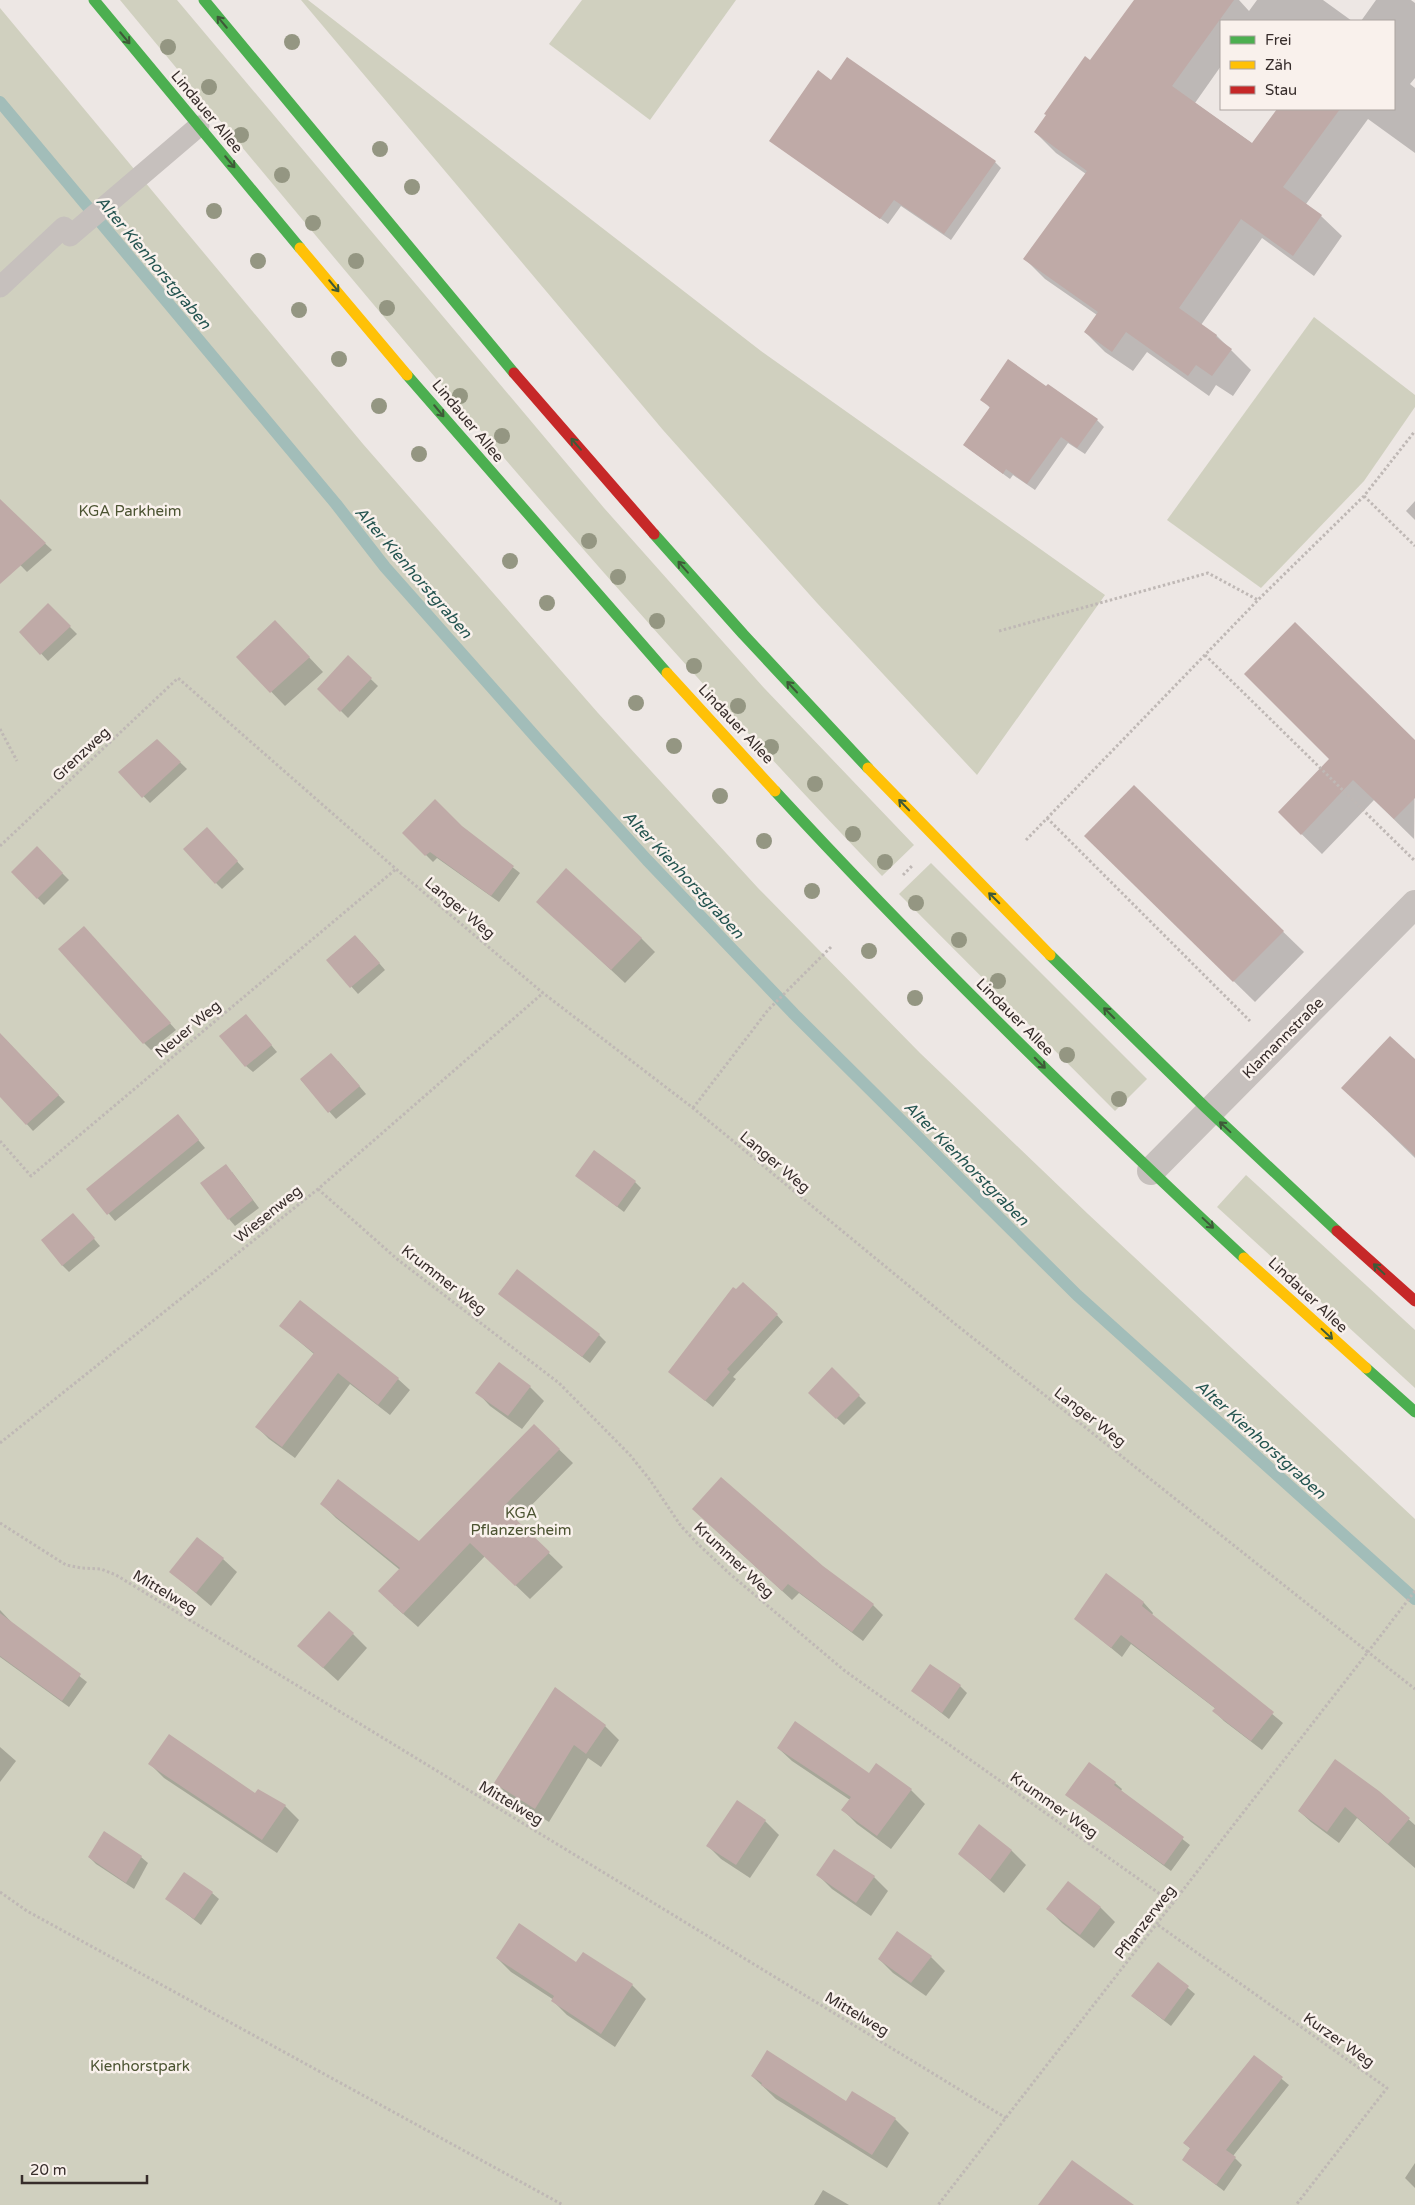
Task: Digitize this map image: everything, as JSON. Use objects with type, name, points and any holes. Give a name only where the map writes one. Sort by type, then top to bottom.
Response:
[{"type":"main road","name":"Lindauer Allee","points":[[94,0],[536,525],[706,714],[878,900],[1073,1096],[1151,1171],[1415,1412]]},
{"type":"main road","points":[[204,0],[470,319],[708,596],[937,840],[1056,961],[1210,1112],[1415,1301]]},
{"type":"street","name":"Klamannstraße","points":[[1151,1171],[1415,904]]},
{"type":"lane","points":[[0,287],[64,227],[70,236],[199,126]]},
{"type":"path","points":[[1026,840],[1258,600],[1364,496],[1415,431]]},
{"type":"path","points":[[1364,496],[1415,546]]},
{"type":"path","points":[[999,631],[1208,573],[1258,600]]},
{"type":"path","points":[[1205,655],[1414,860]]},
{"type":"path","name":"Grenzweg","points":[[0,846],[178,678]]},
{"type":"path","name":"Langer Weg","points":[[178,678],[396,869],[543,993],[693,1108],[961,1330],[1415,1689]]},
{"type":"path","points":[[0,729],[17,761]]},
{"type":"path","points":[[1047,818],[1251,1023]]},
{"type":"path","points":[[901,877],[914,864]]},
{"type":"path","name":"Neuer Weg","points":[[0,1141],[31,1176],[396,869]]},
{"type":"path","points":[[693,1108],[768,1010],[831,947]]},
{"type":"path","name":"Wiesenweg","points":[[0,1443],[318,1189],[543,993]]},
{"type":"path","name":"Krummer Weg","points":[[318,1189],[397,1259],[558,1383],[630,1455],[650,1480],[681,1526],[698,1544],[730,1574],[823,1653],[1174,1904]]},
{"type":"path","name":"Mittelweg","points":[[0,1523],[66,1565],[101,1570],[116,1575],[1006,2118]]},
{"type":"path","name":"Pflanzerweg","points":[[938,2205],[1158,1925],[1415,1591]]},
{"type":"path","points":[[0,1892],[27,1911],[563,2205]]},
{"type":"path","name":"Kurzer Weg","points":[[1158,1925],[1387,2088],[1296,2205]]},
{"type":"green space","points":[[120,0],[177,0],[604,508],[765,689],[914,845],[882,876],[684,663],[493,445]]},
{"type":"green space","points":[[301,0],[308,0],[761,351],[1105,595],[977,775],[817,603],[663,430]]},
{"type":"green space","points":[[582,0],[736,0],[650,120],[549,44]]},
{"type":"green space","name":"KGA Pflanzersheim","points":[[0,8],[363,444],[598,713],[758,888],[920,1053],[1088,1214],[1415,1519],[1415,2205],[0,2205]]},
{"type":"green space","points":[[1314,317],[1415,395],[1415,407],[1364,481],[1261,588],[1167,520]]},
{"type":"green space","points":[[931,863],[1147,1079],[1115,1111],[899,894]]},
{"type":"green space","points":[[1246,1175],[1415,1330],[1415,1388],[1217,1207]]},
{"type":"building","points":[[1134,0],[1234,0],[1172,86],[1252,143],[1276,110],[1339,110],[1283,187],[1322,215],[1293,256],[1241,219],[1179,308],[1217,335],[1216,337],[1232,349],[1212,376],[1196,365],[1188,376],[1126,332],[1112,352],[1084,332],[1098,312],[1023,259],[1087,171],[1034,132],[1046,115],[1044,114],[1085,56],[1090,60]]},
{"type":"building","points":[[847,57],[996,161],[944,234],[894,200],[880,219],[769,141],[818,70],[831,80]]},
{"type":"building","points":[[1008,359],[1098,419],[1077,448],[1061,437],[1027,484],[1006,469],[1003,474],[963,445],[990,407],[980,400]]},
{"type":"building","points":[[0,499],[46,543],[0,584]]},
{"type":"building","points":[[48,603],[71,626],[40,655],[19,632]]},
{"type":"building","points":[[275,620],[310,657],[270,693],[236,657]]},
{"type":"building","points":[[1295,622],[1415,740],[1415,798],[1394,819],[1353,780],[1301,835],[1278,812],[1329,759],[1244,674]]},
{"type":"building","points":[[348,655],[372,678],[340,712],[317,689]]},
{"type":"building","points":[[157,739],[181,762],[142,798],[118,772]]},
{"type":"building","points":[[1134,785],[1284,931],[1233,982],[1084,836]]},
{"type":"building","points":[[435,799],[462,826],[514,866],[491,896],[430,852],[425,856],[402,833]]},
{"type":"building","points":[[207,827],[238,861],[215,884],[183,849]]},
{"type":"building","points":[[37,846],[63,873],[37,899],[11,872]]},
{"type":"building","points":[[566,868],[642,938],[611,970],[536,902]]},
{"type":"building","points":[[84,926],[171,1023],[143,1044],[58,949]]},
{"type":"building","points":[[355,935],[380,963],[350,988],[326,960]]},
{"type":"building","points":[[246,1014],[272,1045],[245,1067],[219,1036]]},
{"type":"building","points":[[0,1033],[59,1095],[26,1125],[0,1097]]},
{"type":"building","points":[[1390,1036],[1415,1059],[1415,1156],[1341,1088]]},
{"type":"building","points":[[331,1053],[360,1086],[328,1113],[300,1079]]},
{"type":"building","points":[[178,1114],[199,1140],[107,1215],[86,1189]]},
{"type":"building","points":[[594,1150],[636,1181],[617,1207],[575,1176]]},
{"type":"building","points":[[226,1164],[253,1200],[228,1220],[200,1183]]},
{"type":"building","points":[[73,1213],[95,1238],[62,1266],[41,1240]]},
{"type":"building","points":[[517,1269],[600,1334],[582,1357],[498,1294]]},
{"type":"building","points":[[743,1282],[778,1314],[727,1369],[730,1372],[705,1401],[668,1372],[733,1287],[736,1289]]},
{"type":"building","points":[[300,1300],[399,1378],[378,1405],[338,1373],[282,1447],[255,1427],[314,1353],[279,1326]]},
{"type":"building","points":[[499,1362],[531,1386],[508,1416],[475,1393]]},
{"type":"building","points":[[832,1367],[860,1395],[836,1419],[808,1393]]},
{"type":"building","points":[[534,1424],[560,1449],[503,1507],[550,1552],[515,1586],[470,1543],[403,1614],[378,1591],[400,1568],[320,1504],[338,1479],[419,1541]]},
{"type":"building","points":[[721,1477],[823,1566],[874,1604],[852,1632],[788,1584],[782,1591],[692,1509]]},
{"type":"building","points":[[197,1537],[224,1558],[196,1593],[169,1572]]},
{"type":"building","points":[[1106,1573],[1144,1602],[1142,1606],[1274,1712],[1251,1741],[1212,1711],[1215,1708],[1121,1635],[1111,1648],[1074,1619]]},
{"type":"building","points":[[329,1611],[354,1633],[323,1668],[297,1646]]},
{"type":"building","points":[[0,1613],[81,1674],[62,1701],[0,1656]]},
{"type":"building","points":[[930,1664],[961,1685],[942,1713],[911,1691]]},
{"type":"building","points":[[555,1687],[606,1725],[586,1754],[574,1745],[535,1809],[494,1783]]},
{"type":"building","points":[[795,1721],[869,1773],[876,1763],[912,1789],[877,1836],[841,1810],[851,1797],[777,1748]]},
{"type":"building","points":[[169,1734],[255,1793],[258,1789],[286,1805],[262,1840],[148,1764]]},
{"type":"building","points":[[1335,1759],[1379,1791],[1410,1818],[1388,1844],[1345,1807],[1327,1832],[1298,1811]]},
{"type":"building","points":[[1089,1762],[1116,1782],[1114,1785],[1184,1837],[1164,1865],[1065,1795]]},
{"type":"building","points":[[737,1800],[766,1820],[736,1865],[706,1846]]},
{"type":"building","points":[[979,1824],[1012,1850],[990,1880],[958,1854]]},
{"type":"building","points":[[104,1831],[142,1856],[126,1883],[88,1857]]},
{"type":"building","points":[[834,1849],[875,1876],[856,1903],[816,1875]]},
{"type":"building","points":[[184,1872],[213,1892],[194,1919],[165,1899]]},
{"type":"building","points":[[1068,1881],[1101,1907],[1080,1935],[1046,1909]]},
{"type":"building","points":[[519,1923],[576,1962],[583,1952],[633,1984],[601,2034],[551,2001],[554,1996],[496,1958]]},
{"type":"building","points":[[897,1931],[932,1956],[911,1983],[878,1959]]},
{"type":"building","points":[[1158,1962],[1189,1986],[1164,2020],[1131,1996]]},
{"type":"building","points":[[767,2050],[846,2101],[852,2091],[896,2118],[872,2155],[761,2085],[762,2083],[751,2076]]},
{"type":"building","points":[[1254,2055],[1283,2077],[1226,2150],[1236,2157],[1216,2185],[1182,2160],[1190,2148],[1183,2143]]},
{"type":"building","points":[[1072,2160],[1134,2205],[1038,2205]]},
{"type":"waterway","name":"Alter Kienhorstgraben","points":[[0,102],[336,504],[385,567],[647,860],[794,1014],[1077,1295],[1415,1599]]},
{"type":"traffic: fast","points":[[94,0],[300,248]]},
{"type":"traffic: fast","points":[[204,0],[514,373]]},
{"type":"traffic: fast","points":[[407,375],[667,673]]},
{"type":"traffic: fast","points":[[654,534],[743,634],[868,768]]},
{"type":"traffic: fast","points":[[775,791],[888,911],[1005,1029],[1244,1258]]},
{"type":"traffic: fast","points":[[1050,955],[1205,1107],[1337,1231]]},
{"type":"traffic: fast","points":[[1366,1368],[1415,1412]]},
{"type":"traffic: slow","points":[[300,248],[407,375]]},
{"type":"traffic: slow","points":[[667,673],[775,791]]},
{"type":"traffic: slow","points":[[868,768],[1050,955]]},
{"type":"traffic: slow","points":[[1244,1258],[1366,1368]]},
{"type":"traffic: jam","points":[[514,373],[654,534]]},
{"type":"traffic: jam","points":[[1337,1231],[1415,1301]]},
{"type":"park label","name":"KGA Parkheim","points":[[130,511]]},
{"type":"park label","name":"Kienhorstpark","points":[[140,2066]]}]
